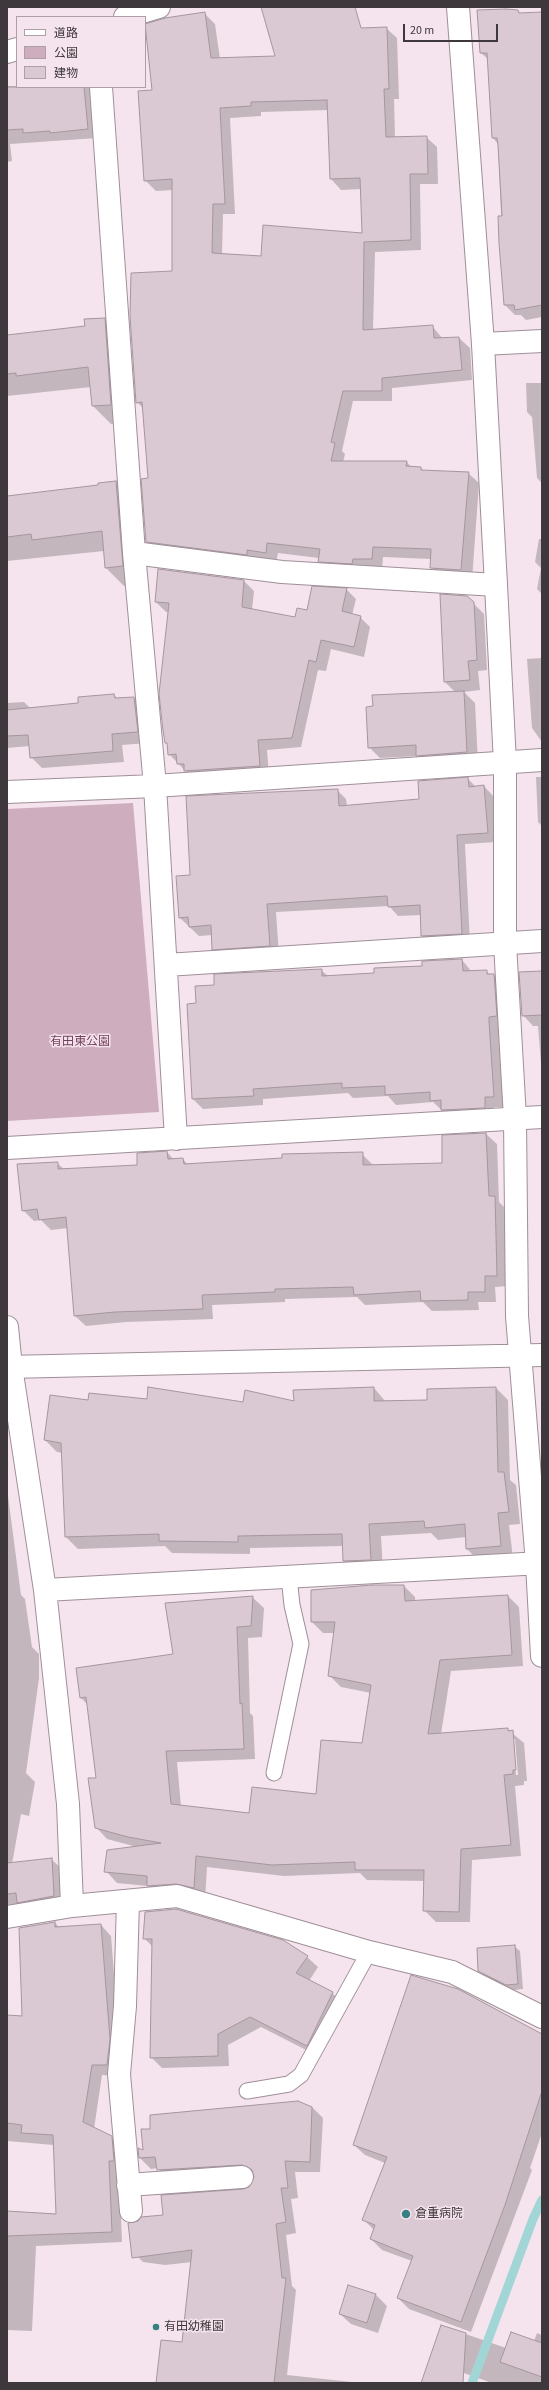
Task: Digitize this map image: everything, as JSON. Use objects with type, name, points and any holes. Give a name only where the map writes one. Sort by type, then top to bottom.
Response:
[{"type":"street","points":[[128,16],[159,7]]},
{"type":"street","points":[[458,7],[483,344],[496,585],[505,763],[505,944],[515,1118],[520,1357],[539,1563],[542,1656]]},
{"type":"street","points":[[101,88],[134,553],[155,786],[176,1139]]},
{"type":"street","points":[[483,344],[542,341]]},
{"type":"street","points":[[134,553],[282,572],[496,585]]},
{"type":"street","points":[[7,792],[155,786],[542,760]]},
{"type":"street","points":[[166,965],[542,941]]},
{"type":"street","points":[[7,1148],[542,1117]]},
{"type":"street","points":[[7,1327],[9,1367],[45,1590],[68,1804],[72,1906]]},
{"type":"street","points":[[9,1367],[520,1357],[542,1355]]},
{"type":"street","points":[[45,1590],[539,1563]]},
{"type":"street","points":[[7,1917],[72,1906],[177,1896],[369,1952],[452,1972],[542,2017]]},
{"type":"street","points":[[128,1900],[125,2006],[119,2074],[131,2211]]},
{"type":"street","points":[[128,2185],[242,2176]]},
{"type":"lane","points":[[274,1773],[302,1644],[292,1605],[289,1577]]},
{"type":"lane","points":[[247,2091],[289,2084],[301,2075],[369,1952]]},
{"type":"green space","name":"有田東公園","points":[[133,803],[159,1112],[7,1121],[7,809]]},
{"type":"building","points":[[261,7],[355,7],[361,28],[387,27],[389,89],[384,89],[386,137],[427,136],[428,174],[410,174],[411,240],[364,242],[363,330],[433,325],[434,338],[459,337],[462,370],[382,378],[382,391],[343,391],[331,442],[335,443],[331,461],[407,461],[406,466],[421,467],[421,470],[469,472],[461,570],[430,568],[431,549],[373,547],[372,559],[353,559],[352,564],[318,562],[320,549],[267,543],[266,553],[247,550],[247,555],[146,542],[141,479],[148,478],[142,402],[136,403],[130,316],[131,273],[172,271],[172,179],[144,181],[138,91],[152,90],[146,24],[165,18],[205,12],[211,58],[275,56]],"holes":[[[327,100],[330,179],[360,178],[362,233],[263,225],[261,256],[212,253],[213,204],[225,204],[220,108],[251,106],[251,102]]]},
{"type":"building","points":[[477,10],[518,10],[519,13],[542,12],[542,305],[515,310],[514,305],[504,305],[499,243],[498,216],[502,216],[498,145],[497,138],[492,138],[487,53],[480,53]]},
{"type":"building","points":[[7,87],[84,88],[88,129],[50,133],[50,131],[23,133],[23,129],[7,130]]},
{"type":"building","points":[[105,318],[111,405],[92,406],[88,367],[16,376],[16,373],[7,374],[7,335],[85,326],[84,319]]},
{"type":"building","points":[[116,481],[123,566],[105,568],[102,531],[32,540],[31,534],[7,537],[7,496],[98,485],[98,483]]},
{"type":"building","points":[[158,569],[244,580],[242,607],[295,617],[297,608],[307,610],[312,586],[347,588],[342,611],[361,616],[354,647],[321,640],[316,662],[309,660],[292,738],[258,740],[260,766],[184,771],[184,764],[177,764],[176,754],[168,755],[167,743],[165,743],[163,730],[159,694],[169,603],[155,602]]},
{"type":"building","points":[[440,594],[467,596],[474,602],[477,660],[468,661],[470,680],[444,682]]},
{"type":"building","points":[[464,691],[467,752],[416,756],[416,745],[368,748],[366,707],[373,706],[372,695]]},
{"type":"building","points":[[114,694],[115,698],[134,697],[138,732],[112,734],[113,751],[30,758],[28,735],[7,736],[7,710],[78,703],[78,697]]},
{"type":"building","points":[[468,777],[469,787],[484,785],[488,833],[457,835],[462,934],[421,936],[420,905],[388,907],[387,896],[267,904],[270,946],[212,950],[211,925],[189,927],[188,917],[179,918],[176,876],[190,875],[186,796],[338,789],[339,806],[419,799],[418,781]]},
{"type":"building","points":[[462,959],[463,971],[487,970],[487,974],[494,974],[497,1016],[489,1017],[489,1021],[494,1097],[485,1097],[485,1108],[441,1110],[441,1100],[430,1101],[430,1092],[385,1095],[385,1086],[342,1088],[342,1083],[253,1089],[254,1096],[192,1099],[187,1004],[196,1003],[195,986],[214,985],[214,974],[322,969],[322,976],[374,973],[374,968],[422,966],[422,961]]},
{"type":"building","points":[[542,971],[542,1015],[522,1016],[519,972]]},
{"type":"building","points":[[486,1133],[489,1196],[495,1196],[497,1276],[485,1276],[485,1292],[468,1292],[468,1300],[421,1301],[420,1291],[354,1295],[353,1287],[275,1289],[275,1292],[202,1295],[203,1309],[115,1312],[74,1316],[66,1217],[39,1220],[37,1209],[22,1211],[17,1164],[58,1162],[58,1169],[137,1165],[137,1153],[167,1151],[168,1159],[183,1158],[184,1164],[282,1158],[282,1154],[363,1152],[363,1165],[442,1163],[442,1135]]},
{"type":"building","points":[[148,1387],[243,1402],[245,1390],[294,1401],[293,1390],[374,1387],[374,1401],[427,1400],[427,1389],[496,1387],[498,1472],[504,1472],[509,1512],[498,1513],[501,1546],[466,1549],[465,1524],[425,1528],[424,1521],[369,1524],[371,1560],[343,1561],[342,1534],[238,1536],[238,1542],[159,1541],[159,1534],[65,1537],[61,1443],[44,1440],[50,1395],[88,1400],[89,1393],[147,1399]]},
{"type":"building","points":[[372,1585],[404,1585],[405,1601],[508,1595],[512,1655],[440,1660],[428,1734],[508,1728],[508,1731],[513,1730],[516,1770],[513,1770],[513,1774],[504,1775],[511,1845],[461,1849],[459,1912],[423,1911],[424,1870],[355,1870],[355,1862],[272,1865],[196,1856],[194,1888],[176,1884],[147,1886],[147,1876],[104,1872],[107,1850],[161,1843],[128,1837],[95,1828],[88,1778],[96,1778],[86,1697],[80,1698],[76,1668],[173,1654],[165,1603],[253,1596],[251,1626],[237,1627],[240,1704],[242,1703],[244,1749],[166,1751],[171,1804],[249,1813],[252,1787],[316,1794],[321,1740],[362,1743],[371,1685],[328,1676],[335,1622],[311,1622],[311,1590]]},
{"type":"building","points":[[52,1858],[54,1896],[17,1903],[16,1893],[7,1894],[7,1863]]},
{"type":"building","points":[[176,1909],[283,1940],[308,1956],[296,1973],[333,1992],[307,2046],[250,2017],[218,2034],[218,2056],[150,2058],[152,1939],[143,1939],[145,1912]]},
{"type":"building","points":[[55,1922],[55,1927],[101,1924],[110,2039],[107,2065],[92,2065],[83,2122],[112,2136],[114,2161],[109,2161],[112,2232],[7,2236],[7,2211],[56,2214],[53,2135],[21,2133],[22,2125],[7,2123],[7,2015],[22,2016],[19,1928]]},
{"type":"building","points":[[515,1945],[518,1984],[506,1985],[478,1971],[477,1948]]},
{"type":"building","points":[[411,1975],[458,1989],[542,2034],[542,2091],[505,2205],[461,2322],[397,2298],[413,2256],[370,2239],[375,2225],[362,2220],[387,2157],[353,2145]]},
{"type":"building","points":[[298,2101],[312,2107],[310,2162],[285,2161],[288,2188],[281,2188],[286,2222],[276,2224],[282,2278],[286,2278],[274,2383],[156,2383],[161,2340],[182,2342],[192,2250],[132,2258],[128,2223],[138,2221],[141,2217],[163,2215],[161,2195],[243,2189],[249,2187],[254,2177],[252,2170],[242,2165],[157,2170],[155,2157],[139,2158],[138,2148],[143,2150],[141,2129],[150,2129],[150,2115]]},
{"type":"building","points":[[348,2285],[376,2294],[367,2323],[339,2314]]},
{"type":"building","points":[[441,2325],[466,2333],[463,2383],[421,2383]]},
{"type":"building","points":[[511,2332],[542,2343],[542,2377],[500,2362]]},
{"type":"waterway","points":[[472,2383],[533,2219],[542,2200]]},
{"type":"place","name":"倉重病院","points":[[406,2214]]},
{"type":"place","name":"有田幼稚園","points":[[156,2327]]}]
